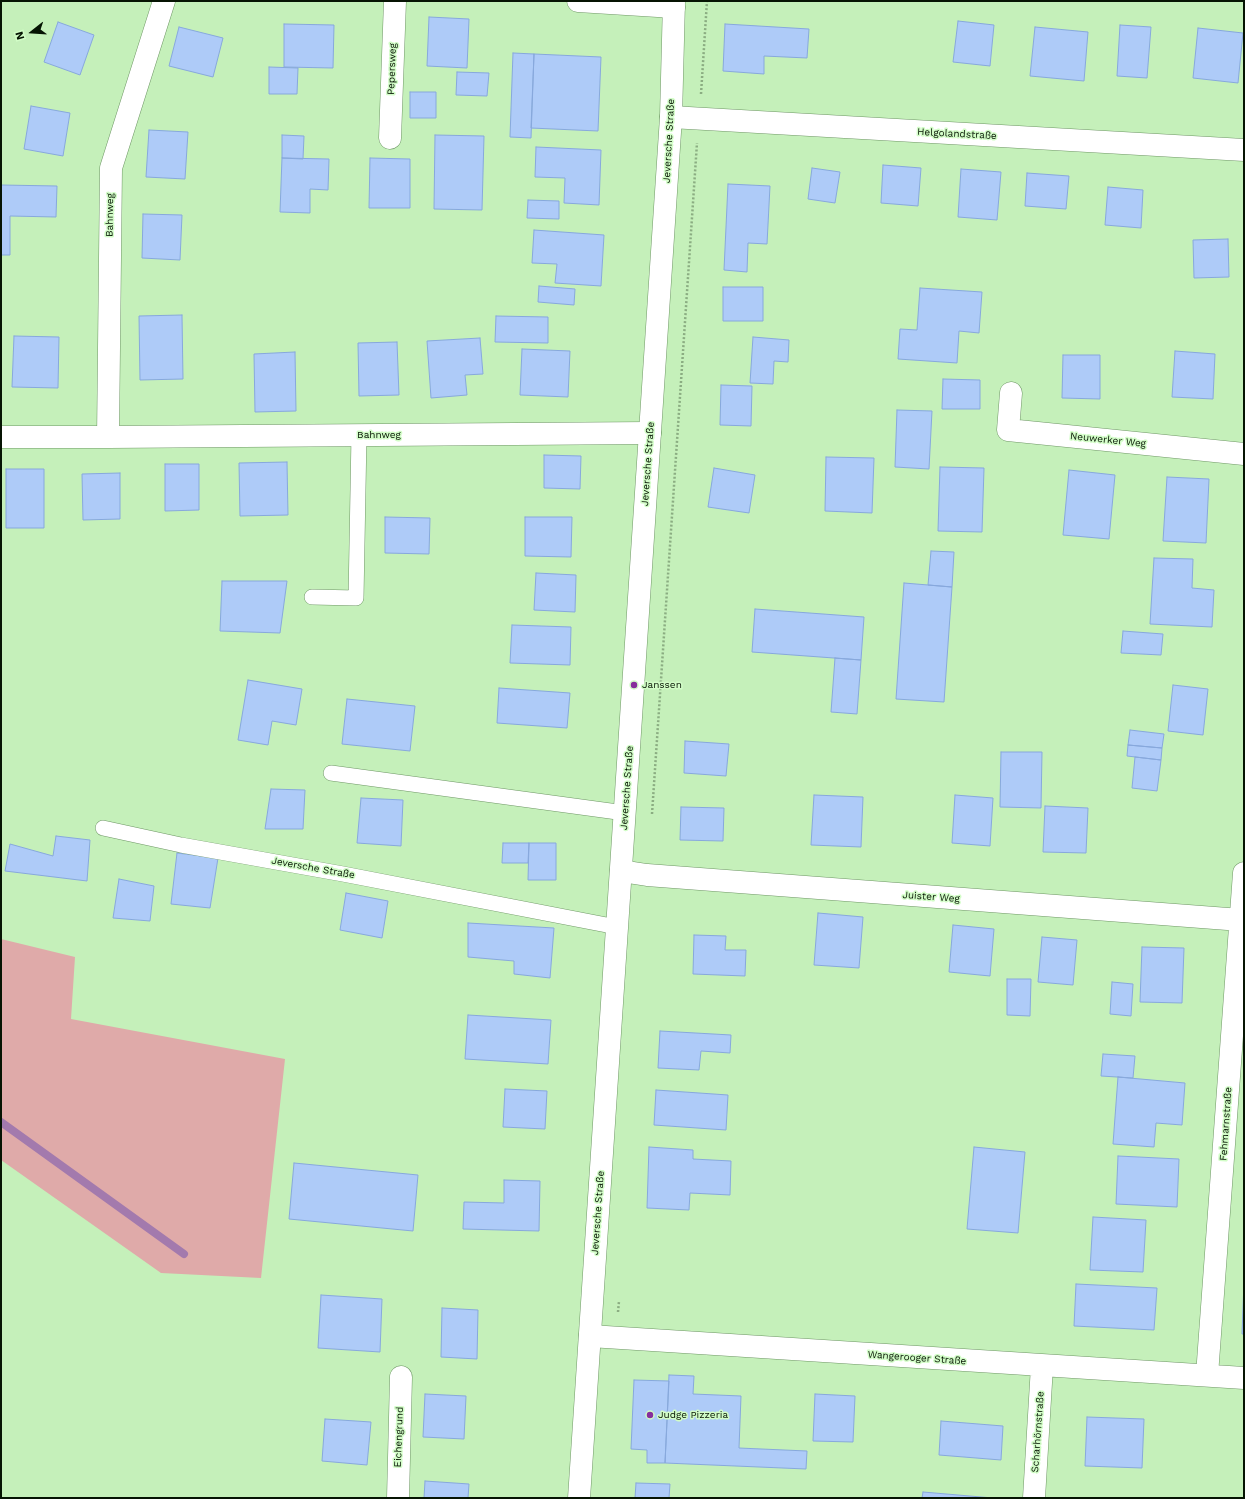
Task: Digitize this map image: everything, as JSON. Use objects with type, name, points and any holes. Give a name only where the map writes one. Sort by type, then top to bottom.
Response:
[{"type":"street","name":"Bahnweg","points":[[108,437],[111,168],[164,1]]},
{"type":"street","name":"Pepersweg","points":[[390,138],[395,1]]},
{"type":"street","points":[[578,1],[674,4]]},
{"type":"street","name":"Jeversche Straße","points":[[579,1498],[671,117],[674,4]]},
{"type":"street","name":"Helgolandstraße","points":[[671,117],[1244,150]]},
{"type":"street","name":"Neuwerker Weg","points":[[1011,393],[1008,430],[1244,454]]},
{"type":"street","name":"Bahnweg","points":[[1,437],[650,433]]},
{"type":"street","name":"Juister Weg","points":[[621,871],[647,876],[1241,920]]},
{"type":"street","name":"Fehmarnstraße","points":[[1207,1375],[1244,873]]},
{"type":"street","name":"Wangerooger Straße","points":[[590,1336],[1244,1378]]},
{"type":"street","name":"Scharhörnstraße","points":[[1034,1498],[1042,1366]]},
{"type":"street","name":"Eichengrund","points":[[398,1498],[401,1377]]},
{"type":"lane","points":[[312,597],[356,598],[360,435]]},
{"type":"lane","points":[[331,773],[625,813]]},
{"type":"lane","name":"Jeversche Straße","points":[[103,828],[181,845],[343,874],[617,927]]},
{"type":"shaded area","points":[[1,939],[75,957],[71,1019],[285,1059],[261,1278],[161,1273],[1,1160]]},
{"type":"building","points":[[429,17],[469,19],[467,68],[427,66]]},
{"type":"building","points":[[958,21],[994,25],[990,66],[953,62]]},
{"type":"building","points":[[58,22],[94,35],[80,75],[44,62]]},
{"type":"building","points":[[284,24],[334,25],[333,68],[284,67]]},
{"type":"building","points":[[725,24],[809,29],[807,58],[764,56],[764,74],[723,71]]},
{"type":"building","points":[[1120,25],[1151,27],[1147,78],[1117,76]]},
{"type":"building","points":[[179,27],[223,38],[213,77],[169,66]]},
{"type":"building","points":[[1035,27],[1088,32],[1084,81],[1030,76]]},
{"type":"building","points":[[1198,28],[1243,33],[1238,83],[1193,78]]},
{"type":"building","points":[[513,53],[534,54],[531,138],[510,137]]},
{"type":"building","points":[[534,54],[601,57],[598,131],[531,128]]},
{"type":"building","points":[[269,67],[298,68],[297,94],[269,94]]},
{"type":"building","points":[[457,72],[489,73],[487,96],[456,95]]},
{"type":"building","points":[[410,92],[436,92],[436,118],[410,118]]},
{"type":"building","points":[[31,106],[70,113],[63,156],[24,149]]},
{"type":"building","points":[[149,130],[188,132],[185,179],[146,177]]},
{"type":"building","points":[[282,135],[304,136],[303,159],[282,158]]},
{"type":"building","points":[[435,135],[484,136],[482,210],[434,209]]},
{"type":"building","points":[[536,147],[601,150],[599,205],[564,203],[565,178],[535,177]]},
{"type":"building","points":[[282,158],[329,159],[328,190],[310,189],[310,213],[280,212]]},
{"type":"building","points":[[370,158],[410,159],[410,208],[369,208]]},
{"type":"building","points":[[883,165],[921,168],[918,206],[881,203]]},
{"type":"building","points":[[812,168],[840,172],[835,203],[808,199]]},
{"type":"building","points":[[961,169],[1001,172],[997,220],[958,217]]},
{"type":"building","points":[[1027,173],[1069,176],[1066,209],[1025,206]]},
{"type":"building","points":[[728,184],[770,186],[767,244],[748,243],[747,272],[724,270]]},
{"type":"building","points":[[1,185],[57,186],[56,217],[10,216],[10,255],[1,255]]},
{"type":"building","points":[[1108,187],[1143,190],[1141,228],[1105,225]]},
{"type":"building","points":[[528,200],[559,201],[559,219],[527,218]]},
{"type":"building","points":[[143,214],[182,215],[180,260],[142,258]]},
{"type":"building","points":[[534,230],[604,235],[601,286],[555,283],[557,264],[532,263]]},
{"type":"building","points":[[1228,239],[1229,277],[1194,278],[1193,240]]},
{"type":"building","points":[[539,286],[575,289],[574,305],[538,302]]},
{"type":"building","points":[[723,287],[763,287],[763,321],[723,321]]},
{"type":"building","points":[[920,288],[982,292],[979,333],[959,331],[957,363],[898,359],[900,329],[917,330]]},
{"type":"building","points":[[182,315],[183,379],[140,380],[139,316]]},
{"type":"building","points":[[496,316],[548,317],[548,343],[495,342]]},
{"type":"building","points":[[14,336],[59,337],[58,388],[12,387]]},
{"type":"building","points":[[753,337],[789,340],[788,362],[774,361],[773,384],[750,383]]},
{"type":"building","points":[[480,338],[483,374],[465,375],[467,395],[431,398],[427,341]]},
{"type":"building","points":[[397,342],[399,395],[359,396],[358,343]]},
{"type":"building","points":[[522,349],[570,351],[568,397],[520,395]]},
{"type":"building","points":[[1175,351],[1215,354],[1213,399],[1172,397]]},
{"type":"building","points":[[295,352],[296,411],[255,412],[254,354]]},
{"type":"building","points":[[1063,355],[1100,355],[1100,399],[1062,398]]},
{"type":"building","points":[[943,379],[980,380],[980,409],[942,409]]},
{"type":"building","points":[[721,385],[752,386],[751,426],[720,425]]},
{"type":"building","points":[[897,410],[932,411],[929,469],[895,467]]},
{"type":"building","points":[[544,455],[581,456],[580,489],[544,488]]},
{"type":"building","points":[[826,457],[874,458],[872,513],[825,511]]},
{"type":"building","points":[[287,462],[288,515],[240,516],[239,463]]},
{"type":"building","points":[[165,464],[199,464],[199,510],[165,511]]},
{"type":"building","points":[[940,467],[984,468],[982,532],[938,531]]},
{"type":"building","points":[[714,468],[755,475],[749,513],[708,507]]},
{"type":"building","points":[[6,469],[44,469],[44,528],[6,528]]},
{"type":"building","points":[[1069,470],[1115,475],[1109,539],[1063,535]]},
{"type":"building","points":[[120,473],[120,519],[83,520],[82,474]]},
{"type":"building","points":[[1167,477],[1209,479],[1206,543],[1163,541]]},
{"type":"building","points":[[385,517],[430,518],[429,554],[385,553]]},
{"type":"building","points":[[525,517],[572,517],[571,557],[525,556]]},
{"type":"building","points":[[931,551],[954,552],[952,587],[928,585]]},
{"type":"building","points":[[1154,558],[1193,559],[1192,588],[1214,590],[1212,627],[1150,624]]},
{"type":"building","points":[[536,573],[576,575],[575,612],[534,610]]},
{"type":"building","points":[[222,581],[287,581],[280,633],[220,631]]},
{"type":"building","points":[[904,583],[952,587],[944,702],[896,699]]},
{"type":"building","points":[[755,609],[864,617],[861,660],[752,652]]},
{"type":"building","points":[[512,625],[571,627],[570,665],[510,663]]},
{"type":"building","points":[[1123,631],[1163,634],[1161,655],[1121,653]]},
{"type":"building","points":[[835,658],[861,660],[857,714],[831,712]]},
{"type":"building","points":[[248,680],[302,689],[296,725],[272,721],[268,745],[238,740]]},
{"type":"building","points":[[1173,685],[1208,689],[1203,735],[1168,731]]},
{"type":"building","points":[[499,688],[570,693],[567,728],[497,723]]},
{"type":"building","points":[[347,699],[415,706],[410,751],[342,744]]},
{"type":"building","points":[[1130,730],[1164,734],[1162,748],[1128,745]]},
{"type":"building","points":[[685,741],[729,744],[726,776],[684,773]]},
{"type":"building","points":[[1128,745],[1162,748],[1161,760],[1127,756]]},
{"type":"building","points":[[1001,752],[1042,752],[1041,808],[1000,807]]},
{"type":"building","points":[[1135,757],[1161,760],[1157,791],[1132,788]]},
{"type":"building","points":[[271,789],[305,790],[303,829],[265,829]]},
{"type":"building","points":[[814,795],[863,797],[861,847],[811,845]]},
{"type":"building","points":[[955,795],[993,798],[990,846],[952,843]]},
{"type":"building","points":[[361,798],[403,800],[401,846],[357,843]]},
{"type":"building","points":[[1045,806],[1088,808],[1086,853],[1043,852]]},
{"type":"building","points":[[681,807],[724,808],[723,841],[680,840]]},
{"type":"building","points":[[56,836],[90,840],[87,881],[5,871],[10,844],[53,856]]},
{"type":"building","points":[[503,843],[529,843],[528,863],[502,863]]},
{"type":"building","points":[[529,843],[556,843],[556,880],[528,880]]},
{"type":"building","points":[[177,853],[218,858],[210,908],[171,904]]},
{"type":"building","points":[[119,879],[154,886],[150,921],[113,918]]},
{"type":"building","points":[[346,893],[388,901],[382,938],[340,930]]},
{"type":"building","points":[[818,913],[863,917],[859,968],[814,965]]},
{"type":"building","points":[[468,923],[554,928],[550,978],[514,974],[514,961],[468,957]]},
{"type":"building","points":[[953,925],[994,929],[990,976],[949,972]]},
{"type":"building","points":[[694,935],[726,936],[725,950],[746,950],[745,976],[693,974]]},
{"type":"building","points":[[1042,937],[1077,940],[1073,985],[1038,982]]},
{"type":"building","points":[[1142,947],[1184,948],[1182,1003],[1140,1002]]},
{"type":"building","points":[[1007,979],[1031,979],[1030,1016],[1007,1015]]},
{"type":"building","points":[[1112,982],[1133,984],[1131,1016],[1110,1014]]},
{"type":"building","points":[[468,1015],[551,1020],[548,1064],[465,1059]]},
{"type":"building","points":[[660,1031],[731,1035],[730,1053],[701,1051],[699,1070],[658,1068]]},
{"type":"building","points":[[1103,1054],[1135,1056],[1133,1078],[1101,1076]]},
{"type":"building","points":[[1118,1077],[1185,1083],[1182,1125],[1156,1123],[1154,1147],[1113,1144]]},
{"type":"building","points":[[505,1089],[547,1091],[545,1129],[503,1127]]},
{"type":"building","points":[[656,1090],[728,1095],[726,1130],[654,1125]]},
{"type":"building","points":[[649,1147],[693,1150],[693,1159],[731,1161],[730,1195],[690,1193],[689,1210],[647,1208]]},
{"type":"building","points":[[974,1147],[1025,1152],[1018,1233],[967,1229]]},
{"type":"building","points":[[1118,1156],[1179,1159],[1177,1207],[1116,1204]]},
{"type":"building","points":[[294,1163],[418,1175],[413,1231],[289,1219]]},
{"type":"building","points":[[504,1180],[540,1181],[539,1231],[463,1229],[464,1202],[504,1203]]},
{"type":"building","points":[[1093,1217],[1146,1220],[1143,1272],[1090,1270]]},
{"type":"building","points":[[1244,1282],[1244,1334],[1242,1334]]},
{"type":"building","points":[[1076,1284],[1157,1288],[1154,1330],[1074,1326]]},
{"type":"building","points":[[321,1295],[382,1299],[380,1352],[318,1348]]},
{"type":"building","points":[[442,1308],[478,1310],[477,1359],[441,1357]]},
{"type":"building","points":[[669,1375],[694,1376],[693,1394],[741,1396],[739,1448],[807,1451],[806,1469],[665,1463]]},
{"type":"building","name":"Judge Pizzeria","points":[[634,1380],[669,1381],[665,1463],[647,1463],[647,1450],[631,1449]]},
{"type":"building","points":[[425,1394],[466,1396],[464,1439],[423,1437]]},
{"type":"building","points":[[815,1394],[855,1396],[853,1442],[813,1441]]},
{"type":"building","points":[[1087,1417],[1144,1419],[1142,1468],[1085,1466]]},
{"type":"building","points":[[325,1419],[371,1422],[367,1465],[322,1461]]},
{"type":"building","points":[[941,1421],[1003,1426],[1001,1460],[939,1455]]},
{"type":"building","points":[[425,1481],[469,1484],[468,1498],[424,1498]]},
{"type":"building","points":[[636,1483],[670,1484],[669,1498],[635,1498]]},
{"type":"building","points":[[923,1492],[993,1498],[922,1498]]},
{"type":"waterway","points":[[1,1122],[184,1254]]},
{"type":"place","name":"Janssen","points":[[634,685]]},
{"type":"place","name":"Judge Pizzeria","points":[[650,1415]]}]
